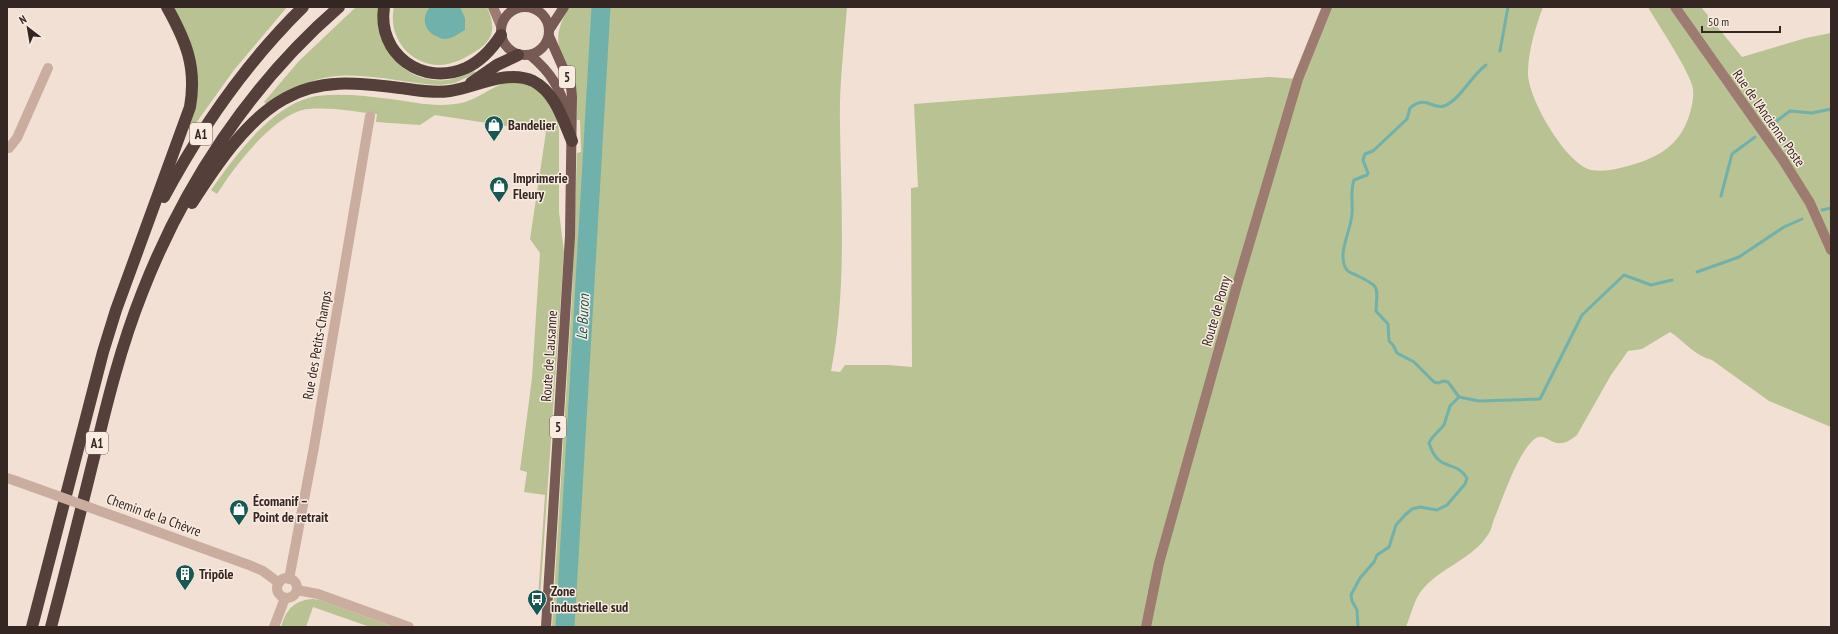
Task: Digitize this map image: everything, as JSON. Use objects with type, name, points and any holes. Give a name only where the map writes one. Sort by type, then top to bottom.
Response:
[{"type":"highway","points":[[127,279],[186,122],[192,95],[192,73],[189,55],[179,29],[167,7]]},
{"type":"highway","name":"A1","points":[[32,627],[94,379],[127,279],[165,197],[208,123],[256,58],[303,7]]},
{"type":"highway","name":"A1","points":[[51,627],[110,394],[128,332],[154,263],[196,181],[238,118],[290,54],[339,7]]},
{"type":"highway","points":[[384,7],[384,28],[390,45],[407,64],[429,73],[448,73],[466,68],[483,57],[501,30]]},
{"type":"highway","points":[[454,91],[472,83],[497,65],[524,55]]},
{"type":"highway","points":[[154,263],[199,192],[228,152],[261,116],[283,99],[306,89],[334,83],[362,84],[428,92],[454,91],[505,78],[517,77],[529,80],[539,85],[549,94],[558,109],[572,141]]},
{"type":"main road","points":[[549,33],[547,22],[542,14],[531,7],[520,7],[509,13],[501,30],[508,49],[524,55],[542,48],[564,7]]},
{"type":"main road","name":"Route de Lausanne","points":[[542,627],[546,622],[568,271],[572,141],[572,97],[570,86],[549,33]]},
{"type":"main road","name":"Route de Lausanne","points":[[524,55],[547,70],[554,80],[571,121]]},
{"type":"street","points":[[493,7],[501,30]]},
{"type":"street","name":"Route de Pomy","points":[[1146,627],[1159,563],[1237,285],[1298,79],[1327,7]]},
{"type":"street","name":"Rue de l'Ancienne Poste","points":[[1675,7],[1783,160],[1810,203],[1831,250]]},
{"type":"street","points":[[7,148],[9,148],[17,138],[48,68]]},
{"type":"street","name":"Rue des Petits-Champs","points":[[284,581],[314,447],[370,116]]},
{"type":"street","name":"Chemin de la Chèvre","points":[[12,479],[249,565],[284,581]]},
{"type":"street","points":[[284,581],[296,583],[297,590],[292,597],[285,598],[279,593],[278,586],[284,581]]},
{"type":"street","points":[[297,590],[318,594],[409,627]]},
{"type":"street","points":[[274,627],[285,598]]},
{"type":"green space","points":[[171,7],[287,7],[234,70],[191,130],[188,129],[196,96]]},
{"type":"green space","points":[[356,7],[378,7],[378,22],[387,49],[396,61],[406,70],[418,76],[433,80],[448,80],[474,71],[476,73],[455,83],[441,85],[377,77],[328,77],[307,83],[267,105],[264,102],[299,61]]},
{"type":"green space","points":[[394,7],[487,7],[492,22],[491,34],[489,39],[480,49],[462,59],[441,65],[430,64],[420,61],[403,48],[394,29]]},
{"type":"green space","points":[[569,7],[847,7],[840,96],[842,217],[841,279],[836,341],[831,371],[840,372],[845,365],[888,365],[912,367],[911,188],[918,187],[914,104],[1269,77],[1298,79],[1327,7],[1543,7],[1533,39],[1528,64],[1529,83],[1534,97],[1549,128],[1559,143],[1570,155],[1581,165],[1591,170],[1603,171],[1636,164],[1665,150],[1680,135],[1686,125],[1690,113],[1693,95],[1691,82],[1680,60],[1648,7],[1669,7],[1729,92],[1679,7],[1701,7],[1742,57],[1806,38],[1831,33],[1831,427],[1769,401],[1712,360],[1695,352],[1670,332],[1642,349],[1628,351],[1611,375],[1577,435],[1569,441],[1563,443],[1557,443],[1544,437],[1540,437],[1536,438],[1529,444],[1517,464],[1488,534],[1480,545],[1472,552],[1442,572],[1425,587],[1416,600],[1406,627],[552,627],[572,296],[577,153],[581,152],[580,120],[577,120],[576,94],[559,47],[558,39],[559,30]]},
{"type":"green space","points":[[503,83],[521,83],[539,90],[557,115],[559,132],[559,212],[564,252],[540,598],[538,598],[545,495],[524,492],[527,472],[520,470],[532,378],[540,253],[530,239],[546,132],[435,115],[420,125],[376,122],[377,114],[335,109],[309,109],[296,112],[283,119],[257,142],[244,156],[217,194],[211,190],[243,147],[256,133],[285,109],[301,101],[317,96],[345,95],[446,105],[465,102]]},
{"type":"green space","points":[[313,599],[320,600],[394,627],[370,627],[313,607],[306,627],[281,627],[285,616],[292,607],[301,601]]},
{"type":"water","points":[[430,7],[460,7],[465,18],[465,30],[448,39],[432,34],[426,27],[425,23],[425,15]]},
{"type":"waterway","name":"Le Buron","points":[[565,627],[601,7]]},
{"type":"waterway","points":[[1500,51],[1508,7]]},
{"type":"waterway","points":[[1486,65],[1450,103],[1440,107],[1420,102],[1410,108],[1407,119],[1373,151],[1365,154],[1363,160],[1368,173],[1367,175],[1354,180],[1352,193],[1352,214],[1343,250],[1344,263],[1348,271],[1371,283],[1376,289],[1376,311],[1388,324],[1389,341],[1397,353],[1414,362],[1434,382],[1448,382],[1459,397],[1479,401],[1540,399],[1582,315],[1624,275],[1651,285],[1672,280]]},
{"type":"waterway","points":[[1770,126],[1790,111],[1812,113],[1831,109]]},
{"type":"waterway","points":[[1721,196],[1732,154],[1755,137]]},
{"type":"waterway","points":[[1822,210],[1831,208]]},
{"type":"waterway","points":[[1697,272],[1739,257],[1784,227],[1802,219]]},
{"type":"waterway","points":[[1358,627],[1357,610],[1352,601],[1351,595],[1360,578],[1374,562],[1377,555],[1389,547],[1396,525],[1412,509],[1420,507],[1437,510],[1447,505],[1465,484],[1467,478],[1462,472],[1457,468],[1437,459],[1429,443],[1444,425],[1450,406],[1459,397]]},
{"type":"place","name":"Bandelier","points":[[494,142]]},
{"type":"place","name":"Imprimerie Fleury","points":[[499,203]]},
{"type":"place","name":"Écomanif – Point de retrait","points":[[239,526]]},
{"type":"place","name":"Tripōle","points":[[185,591]]},
{"type":"place","name":"Zone industrielle sud","points":[[537,616]]}]
